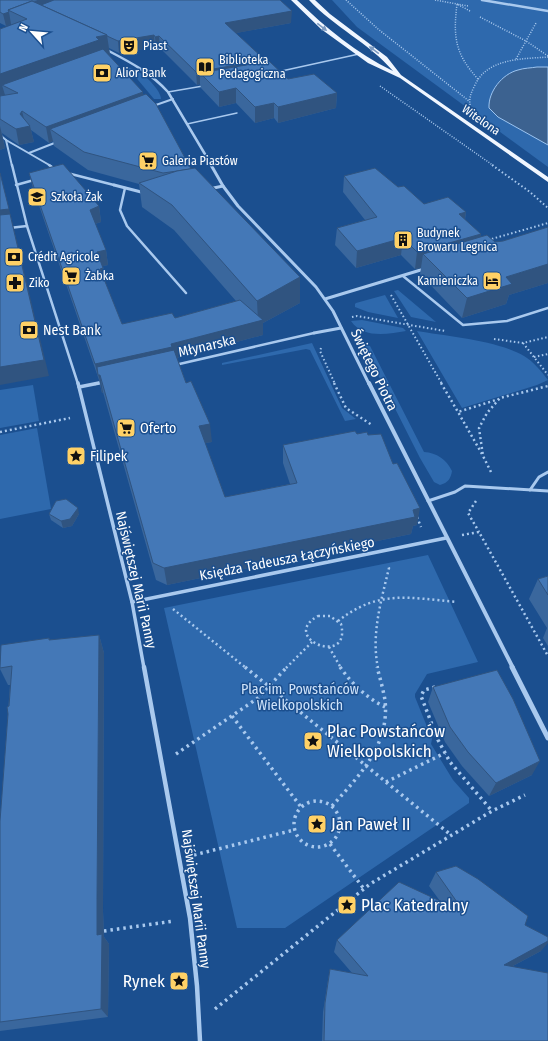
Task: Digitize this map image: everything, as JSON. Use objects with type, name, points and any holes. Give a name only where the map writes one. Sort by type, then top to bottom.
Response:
[{"type":"main road","name":"Witelona","points":[[294,0],[323,28],[370,62],[402,77],[548,180]]},
{"type":"main road","name":"Witelona","points":[[312,0],[328,15],[385,58],[402,77]]},
{"type":"street","points":[[482,0],[548,11]]},
{"type":"street","name":"Świętego Piotra","points":[[98,46],[120,56],[150,73],[168,92],[223,186],[238,206],[307,278],[325,298],[334,311],[341,328],[446,538],[548,738]]},
{"type":"street","points":[[114,58],[120,56]]},
{"type":"street","points":[[147,109],[172,99]]},
{"type":"street","points":[[0,136],[46,165],[58,170]]},
{"type":"street","name":"Najświętszej Marii Panny","points":[[6,140],[27,226],[79,387],[132,602],[190,918],[200,1041]]},
{"type":"street","points":[[29,153],[58,142]]},
{"type":"street","points":[[63,171],[151,194]]},
{"type":"street","points":[[16,185],[37,179]]},
{"type":"street","points":[[204,189],[223,186]]},
{"type":"street","points":[[0,229],[27,226]]},
{"type":"street","points":[[325,298],[426,269]]},
{"type":"street","name":"Młynarska","points":[[170,366],[341,328]]},
{"type":"street","points":[[79,387],[109,380]]},
{"type":"street","name":"Księdza Tadeusza Łączyńskiego","points":[[132,602],[446,538]]},
{"type":"lane","points":[[276,72],[359,54]]},
{"type":"lane","points":[[168,92],[209,85]]},
{"type":"lane","points":[[187,124],[237,113]]},
{"type":"lane","points":[[125,188],[120,210],[127,226],[186,294]]},
{"type":"lane","points":[[403,276],[463,325],[507,321],[548,308]]},
{"type":"lane","points":[[530,490],[539,477],[548,472]]},
{"type":"lane","points":[[428,501],[456,492],[465,486],[548,491]]},
{"type":"path","points":[[346,0],[378,29],[469,101]]},
{"type":"path","points":[[471,12],[457,4],[454,29],[458,52],[478,79]]},
{"type":"path","points":[[478,15],[526,41],[548,56]]},
{"type":"path","points":[[516,60],[536,23]]},
{"type":"path","points":[[471,108],[469,101],[474,82],[487,69],[499,63],[548,56]]},
{"type":"path","points":[[376,83],[530,192],[548,208]]},
{"type":"path","points":[[481,242],[548,223]]},
{"type":"path","points":[[411,283],[388,290],[483,456],[491,471],[489,474]]},
{"type":"path","points":[[354,313],[357,316]]},
{"type":"path","points":[[320,332],[324,342],[320,351],[343,404],[350,411],[372,425],[376,432]]},
{"type":"path","points":[[523,343],[548,375]]},
{"type":"path","points":[[534,357],[548,354]]},
{"type":"path","points":[[458,412],[500,398],[548,386]]},
{"type":"path","points":[[483,456],[480,428],[486,413],[500,398]]},
{"type":"path","points":[[0,432],[86,416]]},
{"type":"path","points":[[416,515],[427,542]]},
{"type":"path","points":[[446,538],[479,532],[548,656]]},
{"type":"path","points":[[332,806],[367,766],[380,745],[386,707],[375,660],[375,650],[382,600],[389,568]]},
{"type":"path","points":[[158,596],[451,835]]},
{"type":"path","points":[[338,621],[361,606],[382,600],[408,598],[457,602]]},
{"type":"path","points":[[324,616],[332,617],[338,621],[343,628],[342,637],[336,644],[329,647],[320,646],[312,642],[308,638],[306,631],[310,621],[314,618],[324,616]]},
{"type":"path","points":[[162,763],[258,698],[312,642]]},
{"type":"path","points":[[329,647],[339,665],[355,685],[374,702],[386,707]]},
{"type":"path","points":[[440,686],[424,690],[421,696],[445,753],[456,771],[492,810]]},
{"type":"path","points":[[232,716],[301,806]]},
{"type":"path","points":[[386,782],[445,753]]},
{"type":"path","points":[[199,1022],[364,889],[492,810],[525,796]]},
{"type":"path","points":[[316,800],[323,801],[332,806],[338,815],[340,831],[330,844],[317,847],[308,845],[299,838],[294,830],[295,816],[301,806],[310,801],[316,800]]},
{"type":"path","points":[[179,859],[294,830]]},
{"type":"path","points":[[330,844],[364,889]]},
{"type":"path","points":[[104,931],[190,918]]},
{"type":"green space","points":[[332,0],[548,0],[548,167],[357,27]]},
{"type":"green space","points":[[128,68],[137,71],[148,79],[157,90],[161,99],[154,99]]},
{"type":"green space","points":[[398,290],[436,322],[411,317],[394,291]]},
{"type":"green space","points":[[385,295],[398,318],[368,312],[355,307],[356,303]]},
{"type":"green space","points":[[362,320],[403,328],[406,331],[384,334],[369,333],[356,327],[351,321]]},
{"type":"green space","points":[[417,331],[501,346],[524,356],[531,361],[548,380],[537,385],[462,408]]},
{"type":"green space","points":[[312,343],[342,408],[356,419],[345,421],[310,350],[306,349],[222,365],[222,363]]},
{"type":"green space","points":[[367,345],[370,346],[424,452],[441,457],[452,471],[447,482],[440,485],[434,482],[420,458],[364,347]]},
{"type":"green space","points":[[33,385],[39,421],[0,428],[0,390]]},
{"type":"green space","points":[[37,428],[51,509],[0,519],[0,435]]},
{"type":"green space","name":"Plac im. Powstańców Wielkopolskich","points":[[428,555],[478,662],[427,674],[415,694],[415,697],[432,739],[431,744],[453,780],[469,798],[469,803],[285,928],[237,928],[164,608]]},
{"type":"shaded area","points":[[548,67],[548,145],[498,117],[489,108],[491,96],[497,84],[507,75],[525,68]]},
{"type":"building","points":[[0,0],[39,0],[8,10],[9,12],[3,14],[0,12]]},
{"type":"building","points":[[54,0],[280,0],[292,11],[225,23],[265,60],[196,72],[159,36],[155,37],[154,35],[118,41],[41,5]]},
{"type":"building","points":[[32,1],[107,35],[96,37],[99,40],[0,74],[0,29],[27,19],[8,10]]},
{"type":"building","points":[[103,49],[143,92],[46,127],[22,111],[20,114],[30,126],[16,129],[0,119],[0,96],[18,93],[2,85]]},
{"type":"building","points":[[269,61],[288,79],[314,74],[337,93],[278,107],[274,103],[255,107],[236,88],[219,92],[200,73]]},
{"type":"building","points":[[146,94],[156,104],[191,169],[163,173],[84,152],[50,129]]},
{"type":"building","points":[[63,164],[99,206],[90,210],[106,250],[97,252],[103,268],[100,269],[122,324],[172,313],[175,318],[240,300],[263,320],[171,344],[172,347],[95,364],[29,173]]},
{"type":"building","points":[[195,168],[300,277],[257,301],[172,205],[139,183],[177,171]]},
{"type":"building","points":[[375,168],[398,187],[404,186],[424,204],[448,197],[466,212],[459,214],[481,234],[417,252],[403,238],[357,251],[337,228],[377,217],[344,176]]},
{"type":"building","points":[[0,173],[9,209],[0,210]]},
{"type":"building","points":[[10,214],[44,360],[0,367],[0,215]]},
{"type":"building","points":[[548,227],[548,264],[506,277],[512,284],[467,298],[423,254],[487,235],[495,242],[503,241]]},
{"type":"building","points":[[174,350],[186,383],[191,381],[210,424],[199,426],[225,497],[297,483],[283,445],[355,431],[357,434],[367,432],[368,435],[381,434],[393,464],[397,463],[420,508],[413,510],[415,517],[164,568],[153,563],[100,375],[98,375],[97,367]]},
{"type":"building","points":[[66,499],[78,508],[70,519],[61,521],[49,514],[56,501]]},
{"type":"building","points":[[548,576],[548,595],[538,579]]},
{"type":"building","points":[[99,635],[97,935],[102,934],[101,1009],[0,1022],[0,821],[8,714],[7,707],[9,706],[12,666],[0,668],[1,645],[49,638],[49,640]]},
{"type":"building","points":[[497,670],[513,699],[540,761],[496,783],[468,752],[450,727],[433,687]]},
{"type":"building","points":[[456,866],[478,879],[528,916],[525,925],[548,937],[548,941],[504,965],[548,973],[548,1041],[324,1041],[325,1003],[330,969],[368,976],[337,940],[399,882],[464,912],[436,872]]},
{"type":"place","name":"Piast","points":[[129,46]]},
{"type":"place","name":"Biblioteka Pedagogiczna","points":[[205,67]]},
{"type":"place","name":"Alior Bank","points":[[102,73]]},
{"type":"place","name":"Galeria Piastów","points":[[148,161]]},
{"type":"place","name":"Szkoła Żak","points":[[37,197]]},
{"type":"place","name":"Budynek Browaru Legnica","points":[[403,240]]},
{"type":"place","name":"Crédit Agricole","points":[[14,257]]},
{"type":"place","name":"Żabka","points":[[71,276]]},
{"type":"place","name":"Kamieniczka","points":[[492,281]]},
{"type":"place","name":"Ziko","points":[[15,283]]},
{"type":"place","name":"Nest Bank","points":[[29,330]]},
{"type":"place","name":"Oferto","points":[[126,428]]},
{"type":"place","name":"Filipek","points":[[76,456]]},
{"type":"place","name":"Plac Powstańców Wielkopolskich","points":[[313,741]]},
{"type":"place","name":"Jan Paweł II","points":[[317,824]]},
{"type":"place","name":"Plac Katedralny","points":[[347,905]]},
{"type":"place","name":"Rynek","points":[[179,981]]}]
